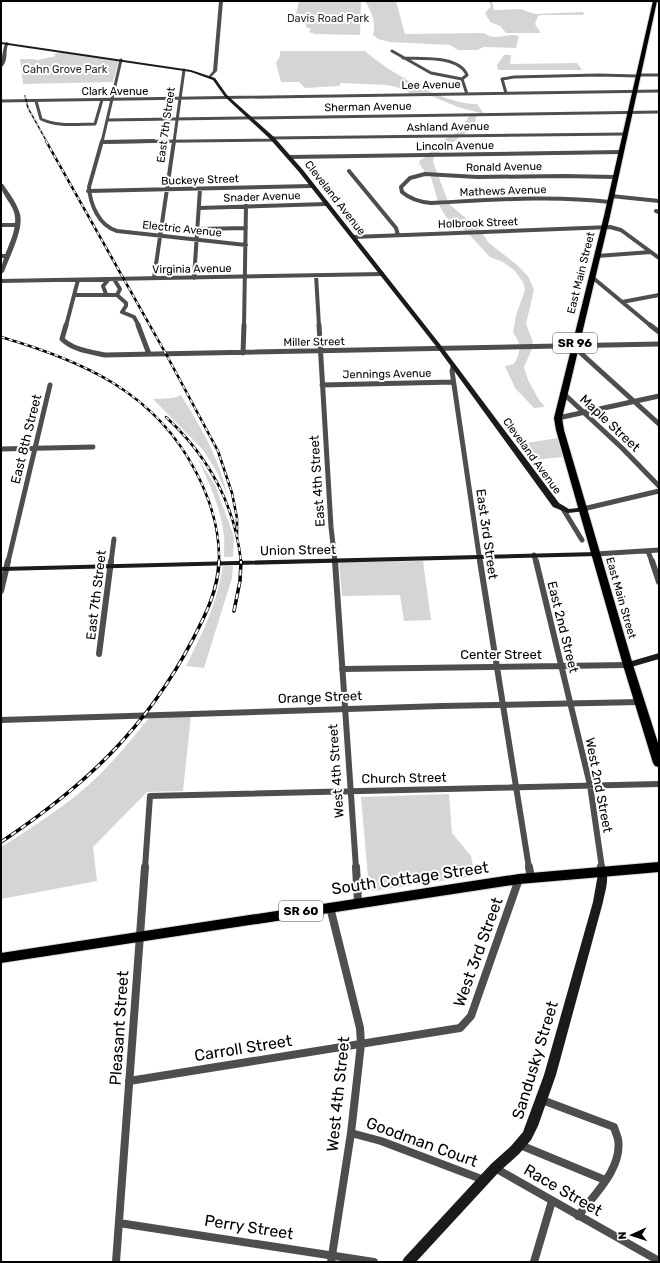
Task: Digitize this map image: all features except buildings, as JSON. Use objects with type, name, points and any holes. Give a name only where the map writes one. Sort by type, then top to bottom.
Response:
[{"type":"main road","name":"East Main Street","points":[[655,1],[604,228],[558,418],[560,430],[628,665],[659,762]]},
{"type":"main road","points":[[1,43],[184,70],[210,77]]},
{"type":"main road","name":"Cleveland Avenue","points":[[210,77],[214,79],[229,99],[273,139],[290,157],[441,349],[556,505],[563,509],[583,509]]},
{"type":"main road","name":"Union Street","points":[[4,569],[596,554]]},
{"type":"main road","name":"Center Street","points":[[628,665],[659,656]]},
{"type":"main road","name":"South Cottage Street","points":[[1,958],[330,906],[525,878],[659,867]]},
{"type":"main road","name":"Sandusky Street","points":[[408,1262],[495,1168],[520,1145],[532,1126],[542,1100],[598,902],[602,881],[602,871]]},
{"type":"street","points":[[210,77],[215,71],[221,1]]},
{"type":"street","points":[[1,68],[5,58],[5,46],[7,43]]},
{"type":"street","points":[[392,51],[431,73],[462,80]]},
{"type":"street","points":[[403,58],[435,60],[457,64],[464,68],[467,72],[467,75],[462,80]]},
{"type":"street","points":[[88,191],[108,120],[121,60]]},
{"type":"street","name":"East 7th Street","points":[[154,278],[184,70]]},
{"type":"street","points":[[506,93],[502,79],[514,77],[659,75]]},
{"type":"street","points":[[462,80],[468,94]]},
{"type":"street","name":"Lee Avenue","points":[[229,99],[343,95],[659,91]]},
{"type":"street","name":"Clark Avenue","points":[[1,101],[229,99]]},
{"type":"street","points":[[36,101],[41,119],[43,120],[58,123],[95,124],[102,100]]},
{"type":"street","name":"Sherman Avenue","points":[[108,120],[659,112]]},
{"type":"street","name":"Ashland Avenue","points":[[102,142],[625,134]]},
{"type":"street","name":"Lincoln Avenue","points":[[290,157],[621,152]]},
{"type":"street","points":[[349,171],[396,228],[398,235]]},
{"type":"street","name":"Ronald Avenue","points":[[401,189],[407,179],[424,175],[481,177],[577,175],[615,177]]},
{"type":"street","points":[[1,185],[16,211],[18,218],[17,225],[4,256],[1,272]]},
{"type":"street","name":"Buckeye Street","points":[[88,191],[312,186]]},
{"type":"street","points":[[194,278],[200,189]]},
{"type":"street","name":"Mathews Avenue","points":[[401,189],[404,194],[412,198],[431,203],[547,198],[659,201]]},
{"type":"street","name":"Electric Avenue","points":[[88,191],[89,196],[106,226],[116,231],[246,245]]},
{"type":"street","name":"Snader Avenue","points":[[199,208],[326,204]]},
{"type":"street","points":[[243,353],[246,206]]},
{"type":"street","points":[[1,225],[17,225]]},
{"type":"street","points":[[198,229],[246,228]]},
{"type":"street","name":"Holbrook Street","points":[[353,237],[604,228],[619,229],[659,258]]},
{"type":"street","points":[[597,256],[659,252]]},
{"type":"street","name":"Virginia Avenue","points":[[1,281],[382,274]]},
{"type":"street","name":"East 4th Street","points":[[316,275],[331,527],[335,561],[345,709]]},
{"type":"street","points":[[592,277],[659,332]]},
{"type":"street","points":[[106,294],[103,286],[109,279]]},
{"type":"street","points":[[114,279],[120,289],[117,295]]},
{"type":"street","points":[[78,280],[74,295],[117,295],[126,303],[126,306],[122,312],[131,315],[135,319],[146,342],[149,354]]},
{"type":"street","name":"Miller Street","points":[[74,295],[62,339],[65,342],[97,354],[243,353],[659,344]]},
{"type":"street","points":[[622,302],[659,295]]},
{"type":"street","points":[[574,347],[659,424]]},
{"type":"street","name":"East 3rd Street","points":[[454,367],[452,371],[452,382],[502,705]]},
{"type":"street","name":"Jennings Avenue","points":[[322,385],[452,382]]},
{"type":"street","name":"East 8th Street","points":[[1,591],[4,569],[50,385]]},
{"type":"street","name":"Maple Street","points":[[563,393],[622,448],[659,486]]},
{"type":"street","points":[[558,418],[659,396]]},
{"type":"street","points":[[1,449],[93,447]]},
{"type":"street","points":[[583,509],[659,490]]},
{"type":"street","name":"Cleveland Avenue","points":[[563,509],[582,540]]},
{"type":"street","name":"East 7th Street","points":[[99,654],[114,539]]},
{"type":"street","points":[[596,554],[659,550]]},
{"type":"street","points":[[648,551],[659,582]]},
{"type":"street","name":"East 2nd Street","points":[[534,556],[570,703]]},
{"type":"street","name":"Center Street","points":[[342,669],[628,665]]},
{"type":"street","name":"Orange Street","points":[[1,720],[345,709],[640,702]]},
{"type":"street","name":"West 2nd Street","points":[[570,703],[590,785],[602,871]]},
{"type":"street","name":"West 3rd Street","points":[[361,1044],[460,1028],[468,1021],[525,878],[516,788],[502,705]]},
{"type":"street","name":"West 4th Street","points":[[345,709],[358,902]]},
{"type":"street","name":"Church Street","points":[[150,796],[659,784]]},
{"type":"street","name":"Pleasant Street","points":[[116,1262],[150,796]]},
{"type":"street","name":"West 4th Street","points":[[330,906],[360,1028],[361,1044],[350,1133],[331,1259]]},
{"type":"street","name":"Carroll Street","points":[[129,1081],[361,1044]]},
{"type":"street","points":[[542,1100],[614,1127],[619,1139],[618,1154],[615,1163],[605,1180],[578,1216]]},
{"type":"street","name":"Goodman Court","points":[[350,1133],[381,1141],[484,1180]]},
{"type":"street","points":[[520,1145],[605,1180]]},
{"type":"street","name":"Race Street","points":[[495,1168],[659,1261]]},
{"type":"street","points":[[534,1262],[552,1201]]},
{"type":"street","name":"Perry Street","points":[[119,1223],[331,1259],[374,1262]]},
{"type":"green space","name":"Davis Road Park","points":[[299,1],[361,1],[360,35],[315,34],[309,32],[311,29],[306,27],[306,23],[295,18]]},
{"type":"green space","points":[[365,1],[396,1],[405,34],[484,33],[492,37],[515,35],[519,36],[516,48],[484,47],[477,50],[459,50],[450,45],[390,42],[378,39],[373,35],[373,17]]},
{"type":"green space","points":[[489,1],[492,1],[494,10],[520,9],[535,14],[583,12],[584,15],[541,15],[538,16],[535,24],[541,33],[506,33],[500,26],[490,22],[485,13],[491,6]]},
{"type":"green space","points":[[280,51],[365,51],[388,68],[418,86],[450,99],[464,103],[477,104],[484,114],[458,107],[426,94],[409,93],[407,90],[388,85],[341,83],[339,86],[305,88],[299,82],[281,82],[276,63],[280,56]]},
{"type":"green space","name":"Cahn Grove Park","points":[[61,52],[119,61],[113,82],[23,84],[20,59],[37,60],[56,56],[53,54]]},
{"type":"green space","points":[[504,55],[511,55],[510,64],[577,63],[582,70],[498,70],[497,65]]},
{"type":"green space","points":[[469,116],[476,116],[475,126],[434,156],[433,162],[449,204],[480,230],[489,243],[517,265],[528,276],[534,290],[526,324],[533,342],[532,349],[524,367],[528,380],[539,400],[545,407],[534,408],[515,388],[505,366],[514,364],[520,348],[513,333],[516,315],[525,290],[523,282],[514,270],[503,262],[490,257],[466,231],[446,217],[439,205],[430,174],[426,174],[419,163],[420,160],[426,157],[433,147],[455,134],[462,127]]},
{"type":"green space","points":[[181,395],[215,456],[228,497],[217,472],[203,450],[153,399],[173,398]]},
{"type":"green space","points":[[558,438],[563,457],[533,460],[520,444]]},
{"type":"green space","points":[[197,457],[215,485],[234,537],[233,557],[224,557],[224,532],[219,510]]},
{"type":"green space","points":[[423,561],[431,620],[404,621],[400,595],[342,596],[339,562]]},
{"type":"green space","points":[[223,566],[233,566],[232,578],[204,668],[186,666],[209,618],[217,593]]},
{"type":"green space","points":[[191,715],[183,791],[147,792],[93,847],[97,881],[1,899],[1,847],[49,816],[83,790],[116,758],[149,718]]},
{"type":"green space","points":[[449,794],[452,833],[471,856],[475,876],[373,891],[369,889],[361,797]]},
{"type":"railway","points":[[25,96],[28,108],[47,142]]},
{"type":"railway","points":[[46,141],[166,354],[218,451],[232,493],[237,518],[237,537]]},
{"type":"railway","points":[[1,337],[31,346],[88,369],[138,400],[160,421],[179,444],[196,472],[206,494],[214,516],[218,539],[219,561]]},
{"type":"railway","points":[[166,417],[195,448],[207,465],[226,501],[237,537]]},
{"type":"railway","points":[[237,537],[241,562]]},
{"type":"railway","points":[[1,842],[60,799],[86,777],[134,728],[155,701],[175,671],[202,620],[214,592],[219,561]]},
{"type":"railway","points":[[234,611],[240,581],[241,562]]}]
